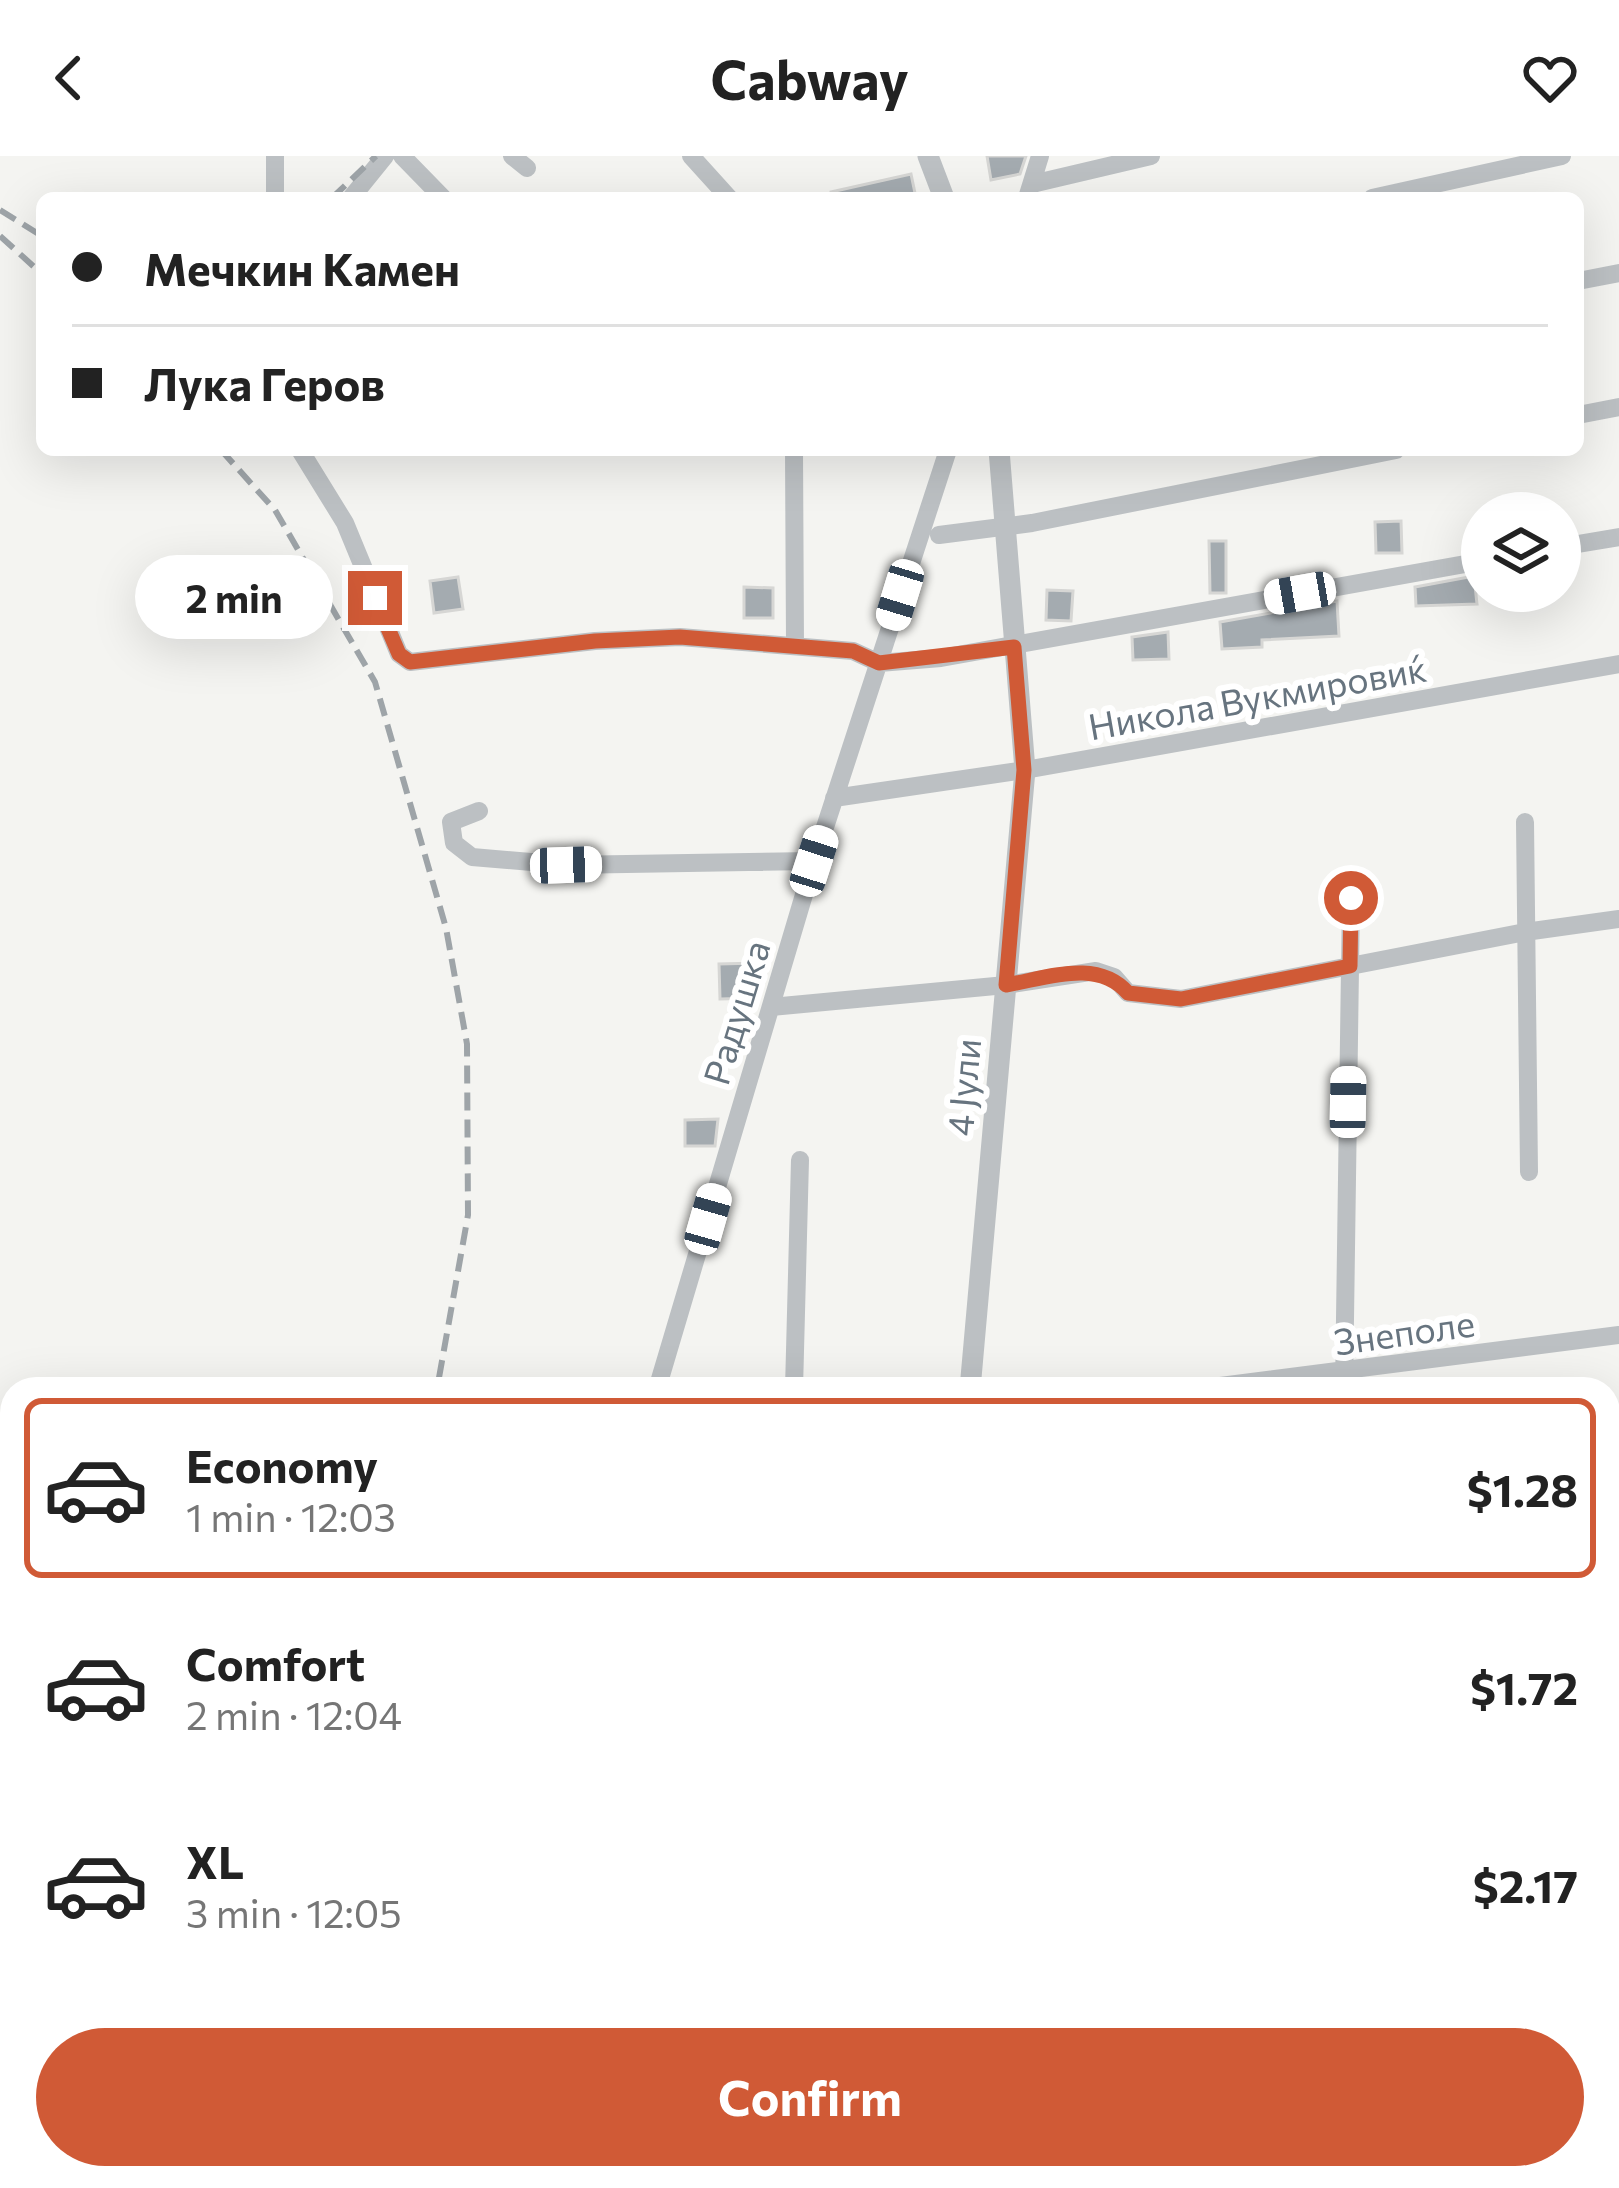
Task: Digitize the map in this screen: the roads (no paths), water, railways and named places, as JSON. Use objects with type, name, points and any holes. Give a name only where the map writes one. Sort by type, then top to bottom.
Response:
[{"type":"street","points":[[274,192],[275,156]]},
{"type":"street","points":[[356,192],[385,156]]},
{"type":"street","points":[[402,156],[437,192]]},
{"type":"street","points":[[691,156],[724,192]]},
{"type":"street","points":[[928,156],[942,192]]},
{"type":"street","points":[[1030,191],[1040,156]]},
{"type":"street","points":[[1030,191],[1151,156]]},
{"type":"street","points":[[1399,192],[1562,156]]},
{"type":"street","points":[[1584,280],[1619,273]]},
{"type":"street","points":[[1584,414],[1619,407]]},
{"type":"street","points":[[304,456],[344,523],[399,654],[410,662],[595,641],[680,637],[853,651],[879,663],[1014,647],[1461,565]]},
{"type":"street","points":[[794,456],[794,644]]},
{"type":"street","name":"Радушка","points":[[661,1377],[814,861],[946,456]]},
{"type":"street","points":[[1000,456],[1006,525]]},
{"type":"street","points":[[939,535],[1365,456]]},
{"type":"street","name":"4 Јули","points":[[971,1377],[1024,770],[1006,525]]},
{"type":"street","points":[[1581,543],[1619,537]]},
{"type":"street","name":"Никола Вукмировиќ","points":[[834,798],[1024,770],[1619,664]]},
{"type":"street","points":[[479,811],[452,822],[454,843],[472,857],[566,865],[814,861]]},
{"type":"street","points":[[1525,822],[1529,1172]]},
{"type":"street","points":[[1344,1377],[1351,898]]},
{"type":"street","points":[[771,1007],[1006,985],[1096,971],[1114,976],[1128,993],[1181,999],[1525,932],[1619,919]]},
{"type":"street","points":[[794,1377],[800,1160]]},
{"type":"street","name":"Знеполе","points":[[1368,1377],[1619,1335]]},
{"type":"railway","points":[[338,192],[376,156]]},
{"type":"railway","points":[[0,210],[36,232]]},
{"type":"railway","points":[[0,236],[36,269]]},
{"type":"railway","points":[[226,456],[275,510],[375,682],[446,928],[467,1044],[468,1215],[439,1377]]}]
